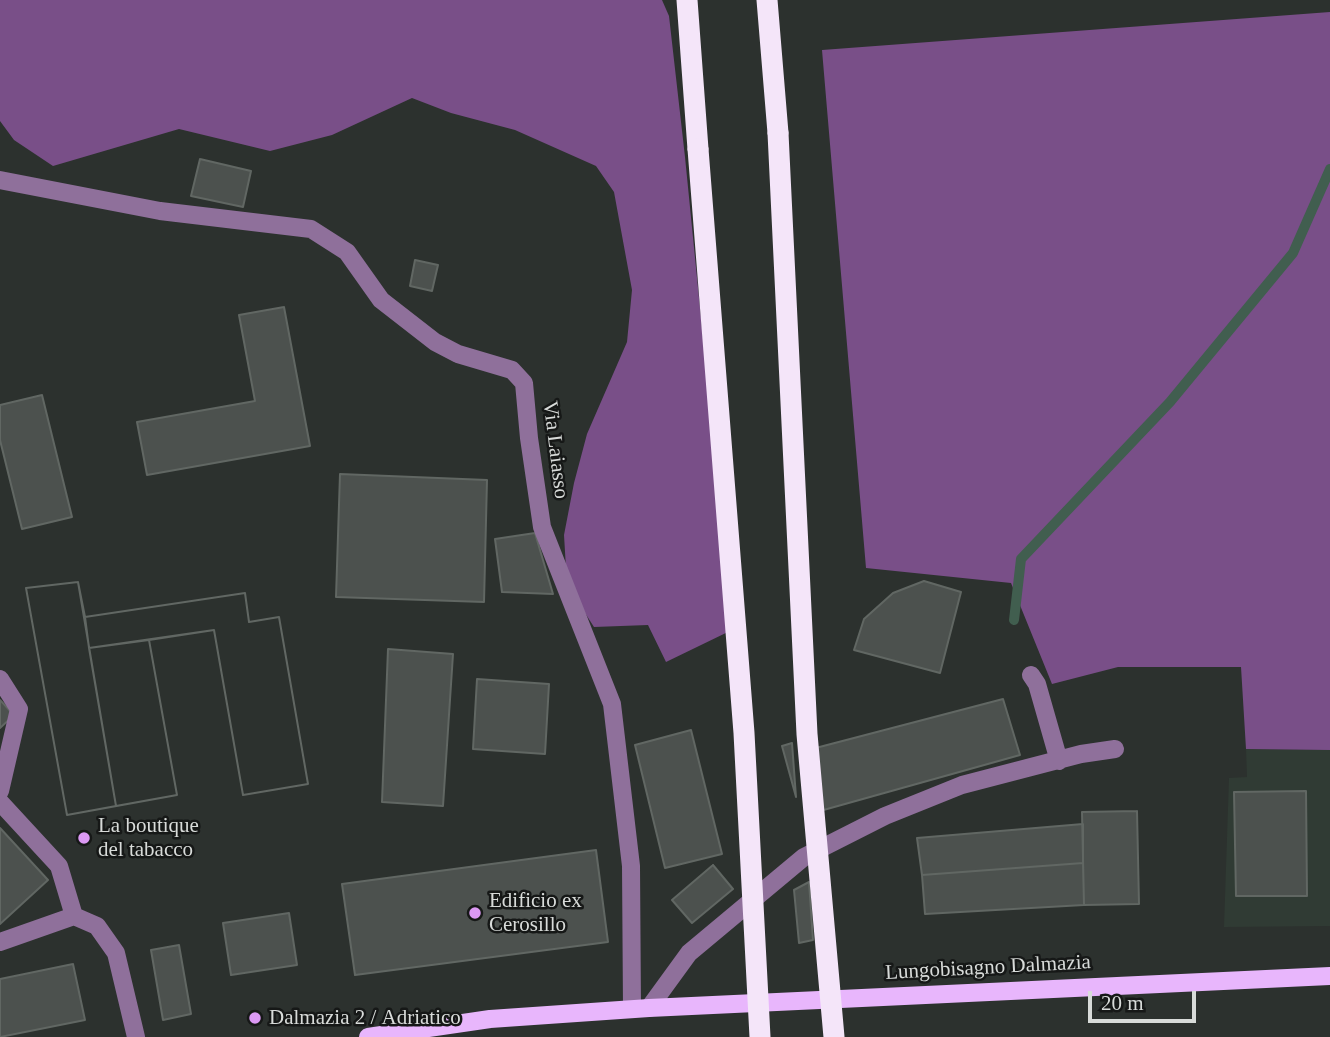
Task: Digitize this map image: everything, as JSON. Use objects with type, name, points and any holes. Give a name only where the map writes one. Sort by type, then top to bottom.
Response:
[{"type":"highway","points":[[687,0],[744,733],[760,1037]]},
{"type":"highway","points":[[767,0],[778,133],[807,734],[834,1037]]},
{"type":"main road","name":"Lungobisagno Dalmazia","points":[[368,1037],[489,1019],[641,1008],[1330,976]]},
{"type":"street","name":"Via Laiasso","points":[[0,180],[160,211],[311,229],[347,252],[381,300],[435,342],[458,354],[512,370],[524,383],[542,527],[576,619],[612,704],[631,866],[641,1008]]},
{"type":"street","points":[[1031,676],[1037,684],[1059,761]]},
{"type":"street","points":[[0,678],[19,709],[0,791]]},
{"type":"street","points":[[641,1008],[689,953],[804,857],[885,816],[961,785],[1115,749]]},
{"type":"street","points":[[0,802],[59,866],[74,916]]},
{"type":"street","points":[[0,942],[74,916],[97,926],[117,953],[136,1037]]},
{"type":"shaded area","points":[[0,0],[662,0],[669,16],[685,157],[732,630],[666,662],[648,625],[594,627],[567,585],[564,535],[574,483],[587,434],[627,342],[632,290],[614,192],[596,166],[515,130],[451,113],[412,98],[332,135],[270,151],[179,129],[53,166],[14,140],[0,121]]},
{"type":"shaded area","points":[[1330,12],[1330,750],[1246,749],[1241,667],[1118,667],[1052,684],[1011,583],[866,568],[822,50]]},
{"type":"shaded area","points":[[1246,749],[1330,750],[1330,926],[1224,927],[1229,778],[1247,777]]},
{"type":"building","points":[[200,159],[251,171],[243,207],[191,196]]},
{"type":"building","points":[[415,260],[438,265],[432,291],[410,286]]},
{"type":"building","points":[[284,307],[310,446],[147,475],[137,422],[255,401],[239,315]]},
{"type":"building","points":[[42,395],[72,517],[22,529],[0,440],[0,405]]},
{"type":"building","points":[[340,474],[487,480],[484,602],[336,597]]},
{"type":"building","points":[[535,533],[553,594],[502,592],[495,539]]},
{"type":"building","points":[[924,581],[961,592],[940,673],[854,650],[864,619],[893,593]]},
{"type":"building","points":[[78,582],[85,617],[245,593],[249,622],[279,617],[308,784],[243,795],[214,630],[149,640],[177,795],[67,815],[26,588]]},
{"type":"building","points":[[78,582],[116,806],[67,815],[26,588]]},
{"type":"building","points":[[245,593],[249,622],[279,617],[308,784],[243,795],[214,630],[89,648],[85,617]]},
{"type":"building","points":[[149,640],[177,795],[116,806],[89,648]]},
{"type":"building","points":[[388,649],[453,654],[443,806],[382,802]]},
{"type":"building","points":[[477,679],[549,684],[545,754],[473,749]]},
{"type":"building","points":[[1003,699],[1020,755],[820,811],[808,750]]},
{"type":"building","points":[[0,700],[14,715],[0,728]]},
{"type":"building","points":[[691,730],[722,854],[665,868],[635,745]]},
{"type":"building","points":[[792,743],[796,797],[782,746]]},
{"type":"building","points":[[1306,791],[1307,896],[1236,896],[1234,792]]},
{"type":"building","points":[[1137,811],[1139,904],[1084,905],[1082,812]]},
{"type":"building","points":[[1083,824],[1083,863],[922,875],[917,838]]},
{"type":"building","points":[[0,828],[48,880],[0,924]]},
{"type":"building","name":"Edificio ex Cerosillo","points":[[596,850],[608,942],[355,975],[342,884]]},
{"type":"building","points":[[1083,863],[1084,905],[925,914],[922,875]]},
{"type":"building","points":[[713,865],[733,889],[692,923],[672,900]]},
{"type":"building","points":[[809,882],[813,940],[799,943],[794,890]]},
{"type":"building","points":[[289,913],[297,965],[231,975],[223,923]]},
{"type":"building","points":[[179,945],[191,1014],[163,1020],[151,950]]},
{"type":"building","points":[[73,964],[85,1020],[0,1037],[0,979]]},
{"type":"waterway","points":[[1014,620],[1021,559],[1170,402],[1293,253],[1330,169]]},
{"type":"place","name":"La boutique del tabacco","points":[[84,838]]},
{"type":"place","name":"Edificio ex Cerosillo","points":[[475,913]]},
{"type":"place","name":"Dalmazia 2 / Adriatico","points":[[255,1018]]}]
